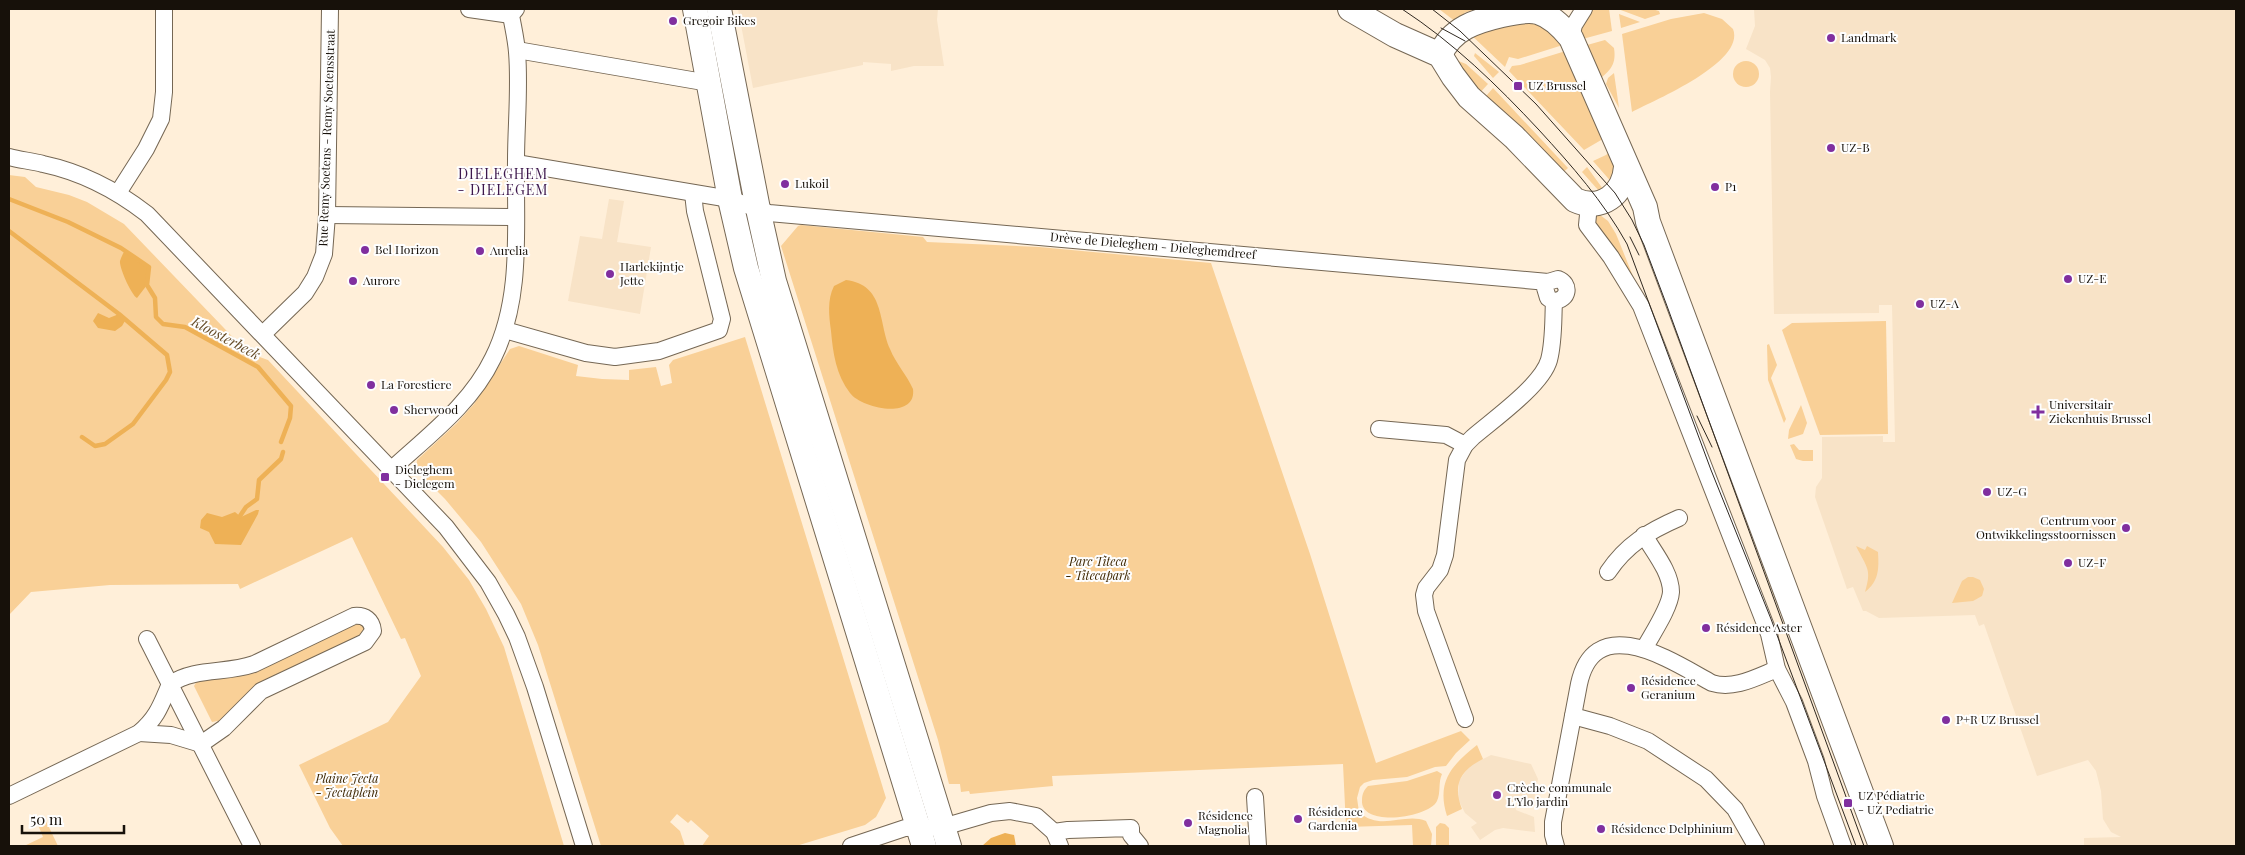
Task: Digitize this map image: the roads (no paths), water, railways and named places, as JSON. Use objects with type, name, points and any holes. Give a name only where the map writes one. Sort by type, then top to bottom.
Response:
[{"type":"main road","points":[[695,9],[730,199],[756,304],[920,841]]},
{"type":"main road","points":[[719,9],[774,281],[946,837]]},
{"type":"main road","points":[[1350,9],[1395,35],[1440,55],[1460,86],[1475,103],[1514,137],[1569,195],[1633,211],[1648,222]]},
{"type":"main road","points":[[1440,55],[1448,42],[1466,27],[1504,15],[1544,10],[1571,38],[1645,207],[1648,222],[1881,846]]},
{"type":"main road","points":[[1598,202],[1623,183],[1626,167]]},
{"type":"street","points":[[118,193],[146,149],[161,119],[164,92],[164,9]]},
{"type":"street","name":"Rue Remy Soetens - Remy Soetensstraat","points":[[263,334],[298,302],[321,265],[326,243],[330,9]]},
{"type":"street","points":[[392,469],[457,410],[470,395],[492,360],[505,330],[513,292],[517,50],[514,12],[469,9]]},
{"type":"street","points":[[1571,38],[1574,25],[1584,9]]},
{"type":"street","points":[[517,50],[709,83]]},
{"type":"street","points":[[9,157],[60,169],[98,183],[118,193],[146,214],[446,527],[471,557],[506,614],[535,687],[584,846]]},
{"type":"street","name":"Drève de Dieleghem - Dieleghemdreef","points":[[516,163],[730,199],[768,212],[1548,282],[1545,288],[1546,295],[1554,301],[1551,352],[1545,369],[1534,383],[1466,445]]},
{"type":"street","points":[[505,330],[579,351],[615,357],[659,351],[719,330],[722,319],[695,211],[693,193]]},
{"type":"street","points":[[1598,202],[1587,226],[1611,257],[1641,306],[1769,634],[1777,669],[1794,702],[1816,761],[1825,796],[1843,846]]},
{"type":"street","points":[[327,215],[515,217]]},
{"type":"street","points":[[1379,429],[1446,435],[1466,445],[1457,460],[1455,468],[1444,563],[1426,588],[1424,595],[1426,611],[1465,719]]},
{"type":"street","points":[[1608,572],[1622,552],[1644,535],[1679,518]]},
{"type":"street","points":[[1644,535],[1664,570],[1671,593],[1669,602],[1644,649]]},
{"type":"street","points":[[9,796],[139,733],[150,724],[159,712],[170,684],[186,675],[240,668],[254,664],[354,616],[364,616],[371,622],[373,631],[365,642],[261,691],[224,728],[201,744]]},
{"type":"street","points":[[147,639],[252,846]]},
{"type":"street","points":[[1556,846],[1553,836],[1553,822],[1573,716],[1581,675],[1586,664],[1593,656],[1608,646],[1628,644],[1644,649],[1712,683],[1725,686],[1734,685],[1777,669]]},
{"type":"street","points":[[1573,716],[1610,726],[1648,741],[1706,779],[1735,809],[1756,846]]},
{"type":"street","points":[[139,733],[172,735],[201,744]]},
{"type":"street","points":[[1255,797],[1258,846]]},
{"type":"street","points":[[851,846],[905,828],[920,841],[946,837],[991,813],[1010,810],[1036,816],[1057,839],[1068,830],[1131,828],[1131,834],[1140,846]]},
{"type":"waterway","name":"Kloosterbeek","points":[[9,199],[68,222],[121,248],[149,267],[147,285],[155,298],[156,317],[163,324],[185,327],[258,367],[291,406],[290,418],[281,442]]},
{"type":"waterway","name":"Kloosterbeek","points":[[9,231],[119,314],[167,355],[170,372],[133,424],[105,444],[95,446],[82,437]]},
{"type":"waterway","name":"Kloosterbeek","points":[[240,516],[246,507],[257,499],[259,480],[281,459],[283,452]]},
{"type":"tram line","points":[[1402,9],[1457,50],[1523,113],[1586,184],[1608,213],[1627,244],[1711,470],[1771,619],[1856,846]]},
{"type":"tram line","points":[[1432,9],[1460,31],[1536,104],[1615,193],[1632,220],[1644,245],[1667,306],[1864,846]]},
{"type":"tram line","points":[[1441,28],[1465,41]]},
{"type":"tram line","points":[[1630,237],[1639,255]]},
{"type":"tram line","points":[[1697,416],[1712,447]]},
{"type":"place","name":"Gregoir Bikes","points":[[673,21]]},
{"type":"place","name":"Landmark","points":[[1831,38]]},
{"type":"place","name":"UZ Brussel","points":[[1518,86]]},
{"type":"place","name":"UZ-B","points":[[1831,148]]},
{"type":"place","name":"Lukoil","points":[[785,184]]},
{"type":"place","name":"P1","points":[[1715,187]]},
{"type":"place","name":"Bel Horizon","points":[[365,250]]},
{"type":"place","name":"Aurelia","points":[[480,251]]},
{"type":"place","name":"Harlekijntje Jette","points":[[610,274]]},
{"type":"place","name":"UZ-E","points":[[2068,279]]},
{"type":"place","name":"Aurore","points":[[353,281]]},
{"type":"place","name":"UZ-A","points":[[1920,304]]},
{"type":"place","name":"La Forestiere","points":[[371,385]]},
{"type":"place","name":"Sherwood","points":[[394,410]]},
{"type":"place","name":"Universitair Ziekenhuis Brussel","points":[[2038,412]]},
{"type":"place","name":"Dieleghem - Dielegem","points":[[385,477]]},
{"type":"place","name":"UZ-G","points":[[1987,492]]},
{"type":"place","name":"Centrum voor Ontwikkelingsstoornissen","points":[[2126,528]]},
{"type":"place","name":"UZ-F","points":[[2068,563]]},
{"type":"place","name":"Résidence Aster","points":[[1706,628]]},
{"type":"place","name":"Résidence Geranium","points":[[1631,688]]},
{"type":"place","name":"P+R UZ Brussel","points":[[1946,720]]},
{"type":"place","name":"Crèche communale L'Ylo jardin","points":[[1497,795]]},
{"type":"place","name":"UZ Pédiatrie - UZ Pediatrie","points":[[1848,803]]},
{"type":"place","name":"Résidence Gardenia","points":[[1298,819]]},
{"type":"place","name":"Résidence Magnolia","points":[[1188,823]]},
{"type":"place","name":"Résidence Delphinium","points":[[1601,829]]},
{"type":"district","name":"DIELEGHEM - DIELEGEM","points":[[503,182]]},
{"type":"park label","name":"Parc Titeca - Titecapark","points":[[1098,569]]},
{"type":"park label","name":"Plaine Jecta - Jectaplein","points":[[347,786]]}]
